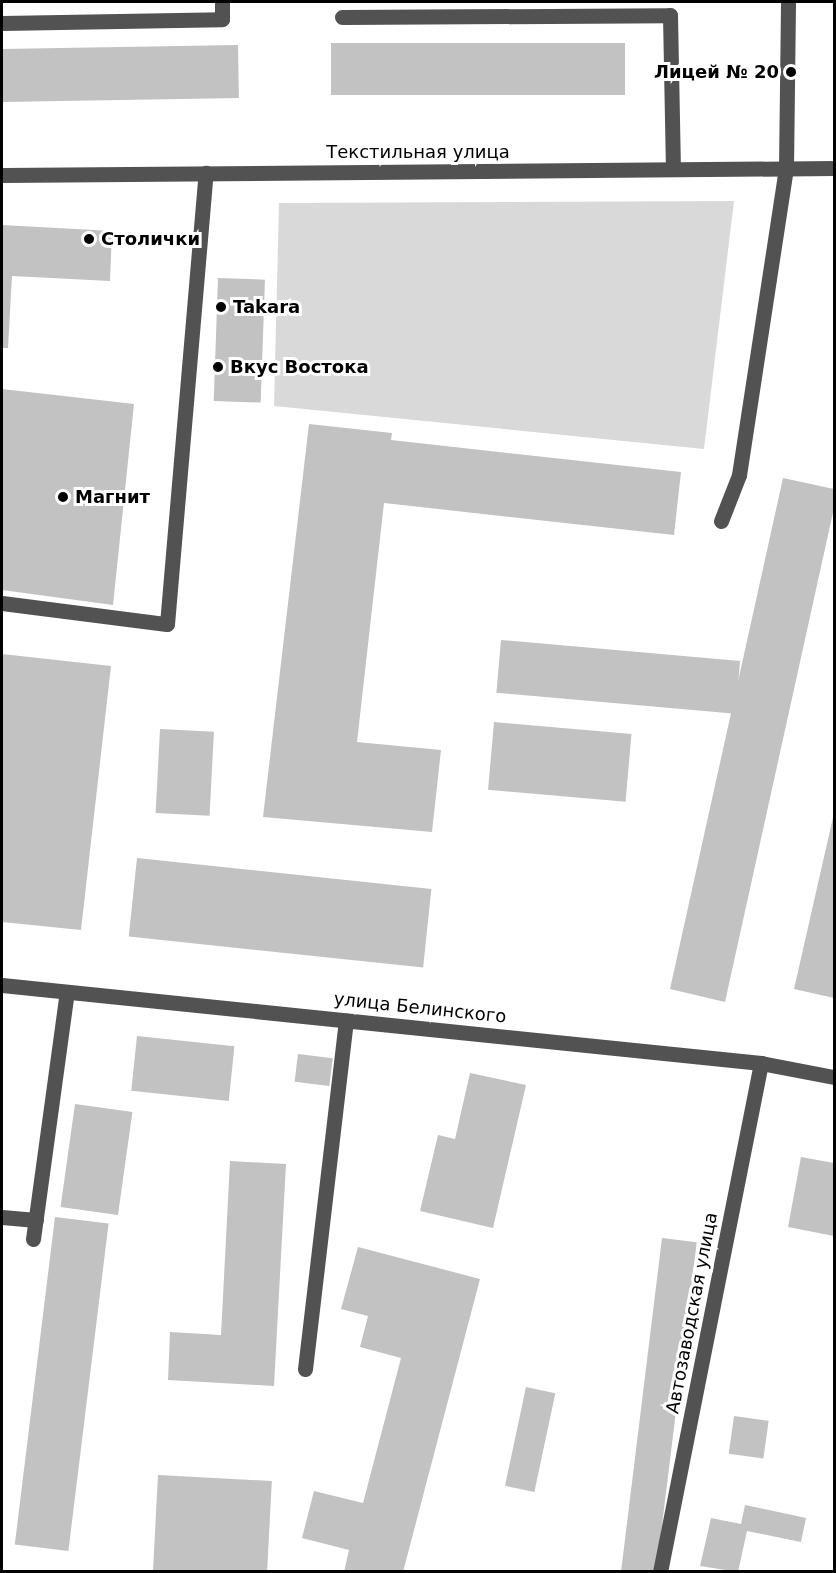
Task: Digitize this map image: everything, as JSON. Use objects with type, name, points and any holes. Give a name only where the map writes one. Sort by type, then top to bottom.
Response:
[{"type":"street","points":[[2,23],[222,19],[222,2]]},
{"type":"street","points":[[721,522],[739,476],[786,168],[788,2]]},
{"type":"street","points":[[342,17],[604,8],[670,15],[673,169]]},
{"type":"street","name":"Текстильная улица","points":[[2,175],[834,168]]},
{"type":"street","points":[[2,603],[167,624],[206,173]]},
{"type":"street","name":"улица Белинского","points":[[2,985],[761,1063],[834,1077]]},
{"type":"street","points":[[33,1239],[67,992]]},
{"type":"street","points":[[305,1369],[346,1020]]},
{"type":"street","name":"Автозаводская улица","points":[[660,1572],[761,1063]]},
{"type":"street","points":[[2,1217],[36,1220]]},
{"type":"shaded area","points":[[734,201],[704,449],[274,406],[279,203]]},
{"type":"building","points":[[331,43],[625,43],[625,95],[331,95]]},
{"type":"building","points":[[238,45],[239,98],[3,102],[2,49]]},
{"type":"building","points":[[2,225],[112,231],[110,281],[12,276],[8,348],[2,348]]},
{"type":"building","points":[[218,278],[265,280],[261,403],[214,401]]},
{"type":"building","name":"Магнит","points":[[2,389],[134,404],[113,605],[2,590]]},
{"type":"building","points":[[309,424],[392,433],[391,440],[681,472],[674,535],[384,503],[357,742],[441,750],[432,832],[263,817]]},
{"type":"building","points":[[783,478],[834,489],[834,508],[725,1002],[670,989]]},
{"type":"building","points":[[501,640],[740,661],[735,714],[496,693]]},
{"type":"building","points":[[2,654],[111,666],[81,930],[2,922]]},
{"type":"building","points":[[494,722],[631,734],[626,802],[488,790]]},
{"type":"building","points":[[160,729],[214,732],[210,816],[156,813]]},
{"type":"building","points":[[834,813],[834,998],[794,989]]},
{"type":"building","points":[[137,858],[431,889],[423,968],[129,937]]},
{"type":"building","points":[[137,1036],[234,1046],[229,1101],[131,1091]]},
{"type":"building","points":[[298,1054],[333,1058],[329,1086],[295,1082]]},
{"type":"building","points":[[470,1073],[526,1085],[493,1228],[420,1211],[438,1135],[455,1139]]},
{"type":"building","points":[[75,1104],[132,1112],[118,1215],[61,1207]]},
{"type":"building","points":[[801,1157],[834,1163],[834,1236],[788,1227]]},
{"type":"building","points":[[230,1161],[286,1164],[274,1386],[168,1380],[170,1332],[221,1335]]},
{"type":"building","points":[[55,1217],[109,1224],[68,1551],[15,1545]]},
{"type":"building","points":[[662,1238],[697,1242],[656,1572],[621,1572]]},
{"type":"building","points":[[358,1247],[480,1279],[403,1572],[344,1572],[349,1550],[302,1538],[314,1491],[363,1503],[401,1358],[360,1347],[368,1316],[341,1309]]},
{"type":"building","points":[[526,1387],[555,1393],[534,1492],[505,1486]]},
{"type":"building","points":[[734,1416],[769,1421],[763,1459],[729,1454]]},
{"type":"building","points":[[158,1475],[272,1481],[267,1572],[153,1572]]},
{"type":"building","points":[[745,1505],[806,1518],[801,1542],[747,1531],[738,1572],[700,1566],[711,1518],[741,1524]]},
{"type":"place","name":"Лицей № 20","points":[[791,72]]},
{"type":"place","name":"Столички","points":[[89,239]]},
{"type":"place","name":"Takara","points":[[221,307]]},
{"type":"place","name":"Вкус Востока","points":[[218,367]]},
{"type":"place","name":"Магнит","points":[[63,497]]}]
